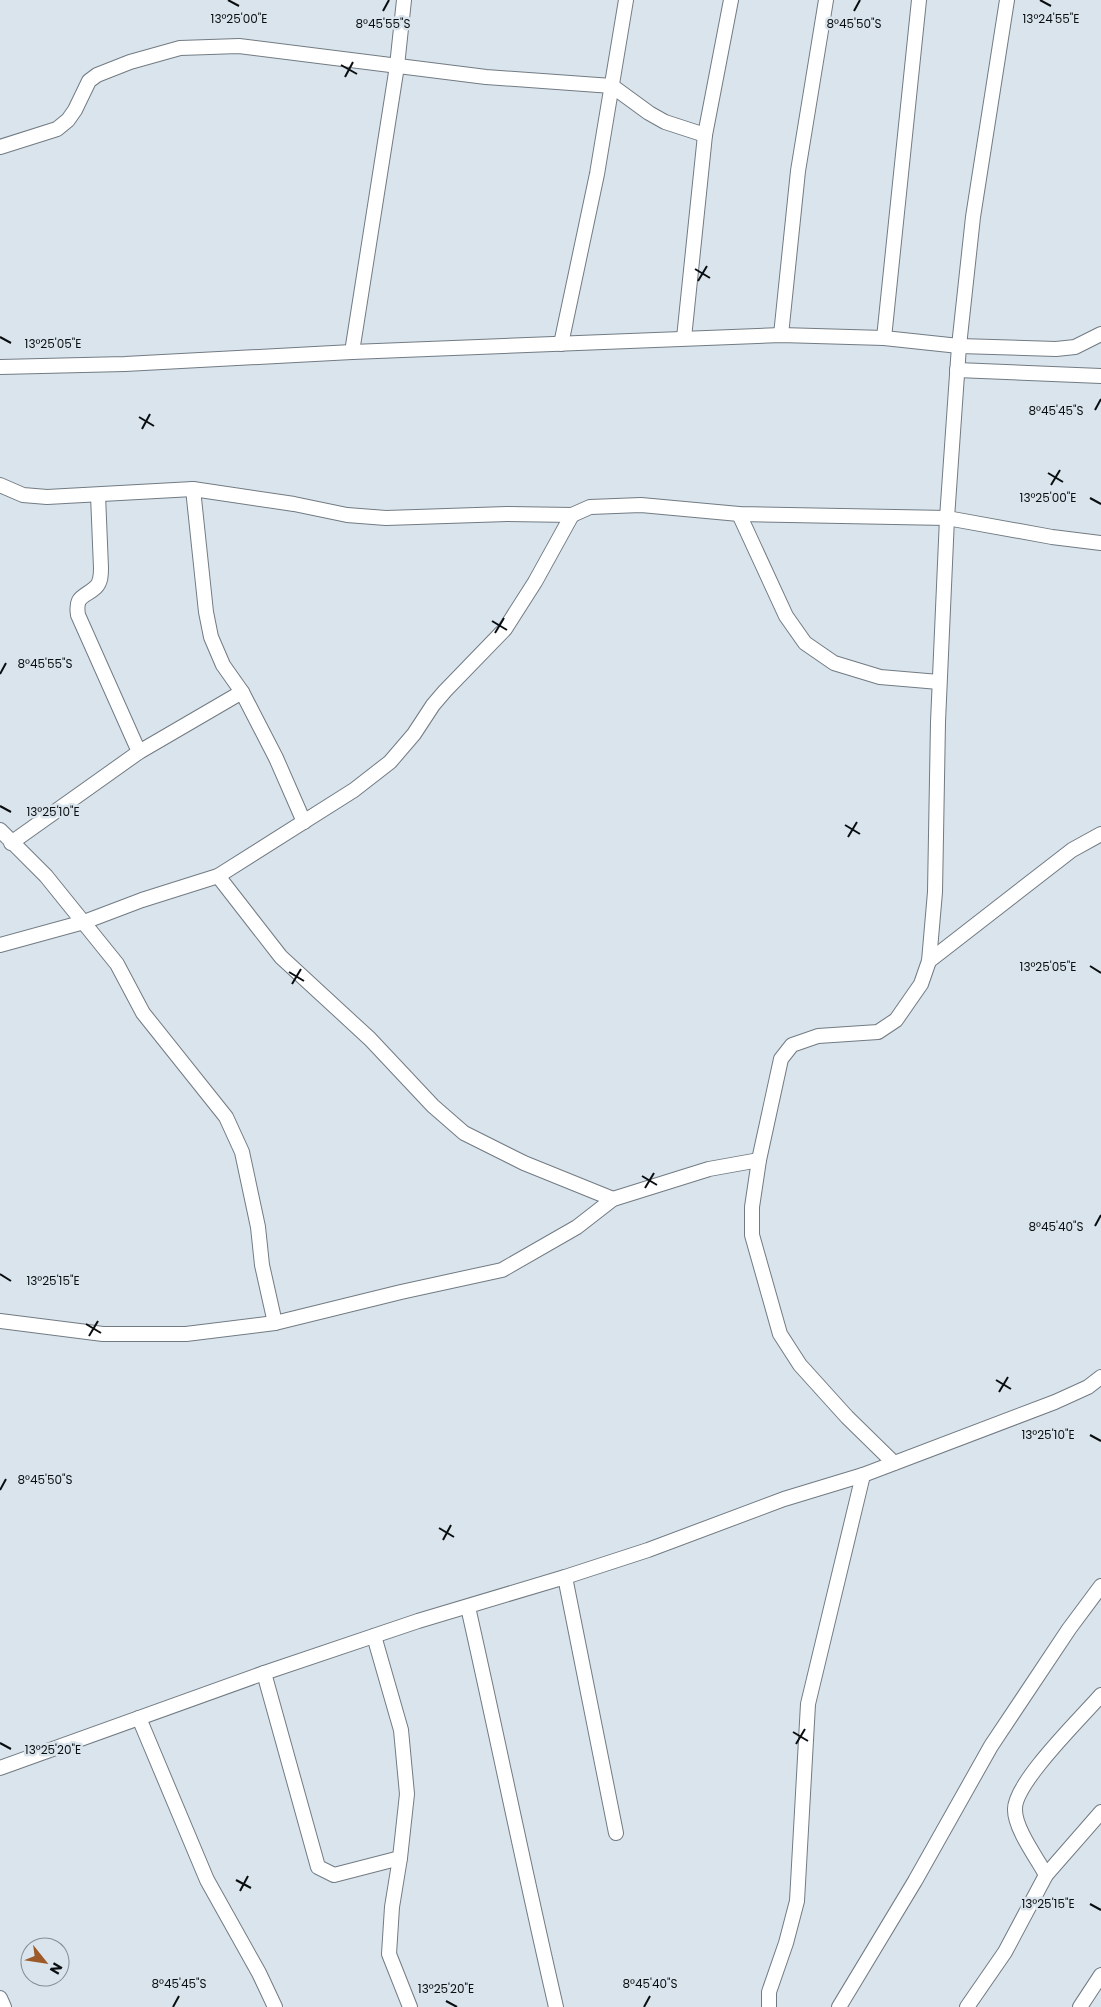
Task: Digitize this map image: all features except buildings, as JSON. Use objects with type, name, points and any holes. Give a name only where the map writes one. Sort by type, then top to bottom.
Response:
[{"type":"street","points":[[352,352],[397,66],[404,0]]},
{"type":"street","points":[[561,344],[597,174],[626,0]]},
{"type":"street","points":[[684,338],[705,135],[730,0]]},
{"type":"street","points":[[781,336],[798,170],[826,0]]},
{"type":"street","points":[[884,338],[919,0]]},
{"type":"street","points":[[894,1463],[800,1365],[780,1334],[752,1235],[752,1207],[759,1160],[781,1059],[792,1044],[818,1036],[878,1032],[896,1020],[922,984],[930,962],[934,892],[939,682],[957,370],[973,217],[1007,0]]},
{"type":"street","points":[[0,147],[57,129],[68,120],[89,81],[97,75],[130,62],[180,48],[239,46],[486,78],[612,86],[649,113],[665,122],[705,135]]},
{"type":"street","points":[[0,367],[135,363],[684,338],[781,336],[884,338],[959,346],[1056,349],[1075,347],[1101,334]]},
{"type":"street","points":[[957,370],[1101,376]]},
{"type":"street","points":[[0,485],[23,495],[47,497],[192,489],[294,504],[347,515],[386,518],[508,514],[572,515],[590,507],[641,505],[739,514],[947,518],[1052,537],[1101,543]]},
{"type":"street","points":[[192,489],[206,612],[211,637],[224,665],[242,692],[276,758],[304,822]]},
{"type":"street","points":[[98,495],[102,568],[100,579],[97,586],[80,597],[76,605],[78,615],[139,752]]},
{"type":"street","points":[[739,514],[786,616],[805,643],[834,663],[880,677],[939,682]]},
{"type":"street","points":[[0,945],[84,922],[142,900],[218,876],[354,790],[390,762],[414,734],[439,698],[506,629],[535,582],[572,515]]},
{"type":"street","points":[[12,843],[139,752],[242,692]]},
{"type":"street","points":[[0,830],[46,876],[84,922],[117,964],[143,1013],[226,1117],[242,1152],[258,1227],[262,1265],[275,1323]]},
{"type":"street","points":[[930,962],[1072,850],[1101,834]]},
{"type":"street","points":[[218,876],[281,957],[370,1039],[433,1106],[464,1133],[524,1163],[613,1199]]},
{"type":"street","points":[[0,1321],[103,1334],[186,1334],[275,1323],[401,1292],[502,1270],[576,1227],[613,1199],[709,1169],[759,1160]]},
{"type":"street","points":[[0,1768],[264,1673],[374,1636],[648,1550],[784,1499],[862,1475],[1055,1402],[1088,1387],[1101,1377]]},
{"type":"street","points":[[768,2007],[769,1992],[798,1901],[808,1704],[862,1475]]},
{"type":"street","points":[[565,1577],[616,1833]]},
{"type":"street","points":[[839,2007],[915,1880],[991,1746],[1069,1629],[1101,1586]]},
{"type":"street","points":[[468,1607],[504,1762],[522,1860],[556,2007]]},
{"type":"street","points":[[374,1636],[401,1730],[407,1794],[392,1907],[390,1954],[410,2007]]},
{"type":"street","points":[[264,1673],[318,1866],[334,1875],[400,1858]]},
{"type":"street","points":[[1046,1875],[1019,1825],[1014,1810],[1017,1796],[1027,1779],[1101,1695]]},
{"type":"street","points":[[140,1718],[207,1880],[259,1973],[275,2007]]},
{"type":"street","points":[[967,2007],[1005,1952],[1046,1875],[1101,1812]]},
{"type":"street","points":[[1080,2007],[1101,1975]]},
{"type":"street","points":[[0,1998],[4,2007]]}]
